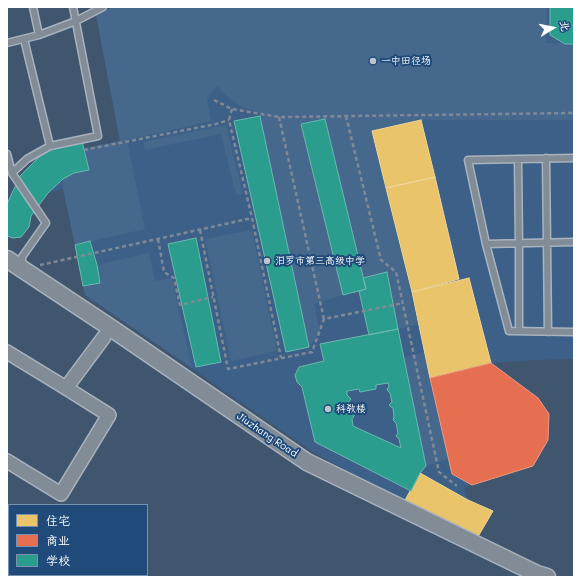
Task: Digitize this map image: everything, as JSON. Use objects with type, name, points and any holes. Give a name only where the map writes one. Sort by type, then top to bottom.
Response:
[{"type":"street","name":"Jiuzhang Road","points":[[7,259],[15,270],[104,337],[301,471],[519,577]]},
{"type":"street","name":"Jiuzhang Road","points":[[15,270],[307,462],[537,574],[547,577]]},
{"type":"street","points":[[66,388],[104,337]]},
{"type":"street","points":[[7,352],[109,415],[60,494],[7,461]]},
{"type":"lane","points":[[33,7],[39,35]]},
{"type":"lane","points":[[12,173],[27,159],[50,146],[98,136],[73,7]]},
{"type":"lane","points":[[7,43],[39,35],[76,21],[104,7]]},
{"type":"lane","points":[[24,39],[50,146]]},
{"type":"lane","points":[[7,154],[12,173],[46,223],[22,257],[15,270]]},
{"type":"lane","points":[[546,158],[548,332]]},
{"type":"lane","points":[[574,158],[468,160],[486,244],[509,331],[574,332]]},
{"type":"lane","points":[[518,159],[519,331]]},
{"type":"lane","points":[[486,244],[547,244],[574,242]]},
{"type":"path","points":[[214,100],[232,109],[279,118],[574,113]]},
{"type":"path","points":[[232,109],[229,120],[252,218],[281,358]]},
{"type":"path","points":[[346,116],[381,260],[396,272],[439,472],[457,486]]},
{"type":"path","points":[[200,230],[228,369],[312,352],[324,320],[279,118]]},
{"type":"path","points":[[84,150],[216,124],[229,120]]},
{"type":"path","points":[[15,270],[252,218]]},
{"type":"path","points":[[158,239],[164,272],[174,278],[180,305],[214,297]]},
{"type":"path","points":[[324,320],[403,303]]},
{"type":"shaded area","name":"汨罗市第三高级中学","points":[[113,7],[574,7],[574,359],[491,363],[538,398],[549,414],[548,440],[533,466],[464,487],[468,500],[493,511],[476,540],[316,454],[85,295],[63,189],[48,193],[31,216],[29,227],[21,237],[13,238],[7,236],[7,204],[9,198],[20,176],[40,156],[120,141],[96,15]]},
{"type":"shaded area","points":[[113,7],[546,7],[546,43],[574,44],[574,120],[421,120],[372,131],[418,324],[398,329],[387,272],[363,278],[324,119],[301,124],[343,295],[314,304],[320,332],[309,347],[260,116],[262,113],[242,107],[225,95],[218,86],[207,98],[211,121],[127,140],[145,229],[75,245],[63,188],[63,179],[83,149],[120,141],[96,15]]},
{"type":"shaded area","points":[[226,125],[243,194],[236,195],[221,134],[145,150],[143,142]]},
{"type":"shaded area","points":[[252,230],[277,351],[231,361],[205,239]]},
{"type":"shaded area","points":[[149,253],[155,281],[172,278],[192,368],[85,295],[83,286],[100,283],[97,265]]},
{"type":"shaded area","points":[[424,352],[449,459],[426,466],[404,357]]},
{"type":"building: 住宅","points":[[421,120],[435,177],[386,188],[372,131]]},
{"type":"building: 住宅","points":[[435,177],[459,279],[412,292],[386,188]]},
{"type":"building: 住宅","points":[[469,278],[491,363],[430,378],[412,292]]},
{"type":"building: 住宅","points":[[420,473],[468,500],[493,511],[476,540],[404,502]]},
{"type":"building: 商业","points":[[491,363],[538,398],[549,414],[548,440],[533,466],[472,485],[452,474],[430,378]]},
{"type":"building: 学校","points":[[550,7],[574,7],[574,44],[565,44],[550,35]]},
{"type":"building: 学校","points":[[260,116],[309,347],[286,352],[234,121]]},
{"type":"building: 学校","points":[[325,119],[366,289],[343,295],[301,124]]},
{"type":"building: 学校","points":[[82,141],[89,170],[74,173],[63,179],[48,193],[31,216],[29,227],[21,237],[13,238],[7,236],[7,204],[20,176],[40,156],[57,146]]},
{"type":"building: 学校","points":[[196,238],[221,362],[196,367],[168,244]]},
{"type":"building: 学校","points":[[90,241],[97,265],[100,283],[83,286],[75,245]]},
{"type":"building: 学校","points":[[387,272],[398,329],[369,335],[359,291],[366,289],[363,278]]},
{"type":"building: 学校","name":"科教楼","points":[[398,329],[426,466],[420,473],[411,491],[315,442],[302,387],[297,382],[295,375],[299,367],[324,361],[320,344]],"holes":[[[388,383],[389,386],[387,390],[390,393],[392,402],[389,405],[393,408],[393,420],[396,423],[398,433],[396,436],[399,439],[401,448],[353,426],[352,419],[355,414],[354,411],[350,410],[348,403],[351,399],[347,395],[347,391],[359,389],[360,392],[376,389],[376,385]]]},
{"type":"place","name":"一中田径场","points":[[373,61]]},
{"type":"place","name":"汨罗市第三高级中学","points":[[267,261]]},
{"type":"place","name":"科教楼","points":[[328,409]]}]
